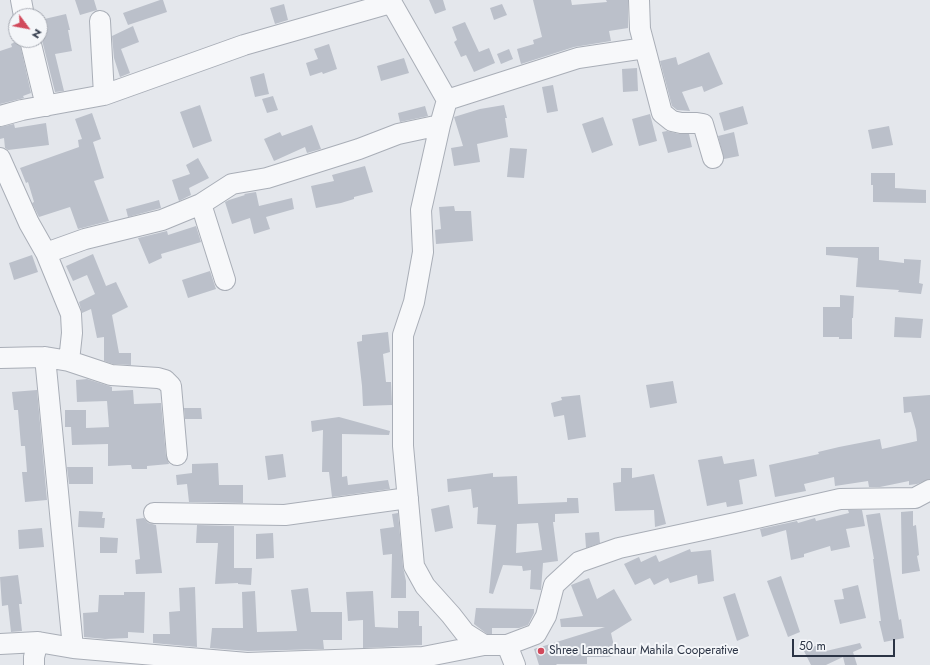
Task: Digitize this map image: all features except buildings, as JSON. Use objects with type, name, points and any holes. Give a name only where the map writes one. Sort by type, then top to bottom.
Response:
[{"type":"street","points":[[639,0],[640,29],[662,113],[672,122],[697,122],[703,124],[713,158]]},
{"type":"street","points":[[0,116],[22,110],[104,95],[244,45],[390,2],[447,100],[421,210],[423,252],[414,302],[403,335],[403,446],[414,566],[425,586],[465,633],[484,645]]},
{"type":"street","points":[[100,22],[104,95]]},
{"type":"street","points":[[32,48],[46,106]]},
{"type":"street","points":[[447,100],[578,58],[645,48]]},
{"type":"street","points":[[46,253],[85,239],[162,220],[201,204],[232,184],[267,178],[359,149],[398,134],[440,125]]},
{"type":"street","points":[[0,158],[29,223],[46,253],[71,314],[72,333],[69,361]]},
{"type":"street","points":[[201,204],[225,280]]},
{"type":"street","points":[[46,357],[73,648]]},
{"type":"street","points":[[0,358],[46,357],[69,361],[111,375],[158,378],[165,380],[171,386],[177,455]]},
{"type":"street","points":[[0,644],[38,642],[73,648],[202,663],[247,664],[423,657],[484,645],[507,645],[536,634],[546,616],[554,585],[579,562],[619,548],[840,499],[915,498],[930,490]]},
{"type":"street","points":[[154,513],[286,515],[408,498]]},
{"type":"street","points":[[34,665],[34,657],[38,642]]},
{"type":"street","points":[[507,645],[515,665]]},
{"type":"place","name":"Shree Lamachaur Mahila Cooperative","points":[[541,651]]}]
